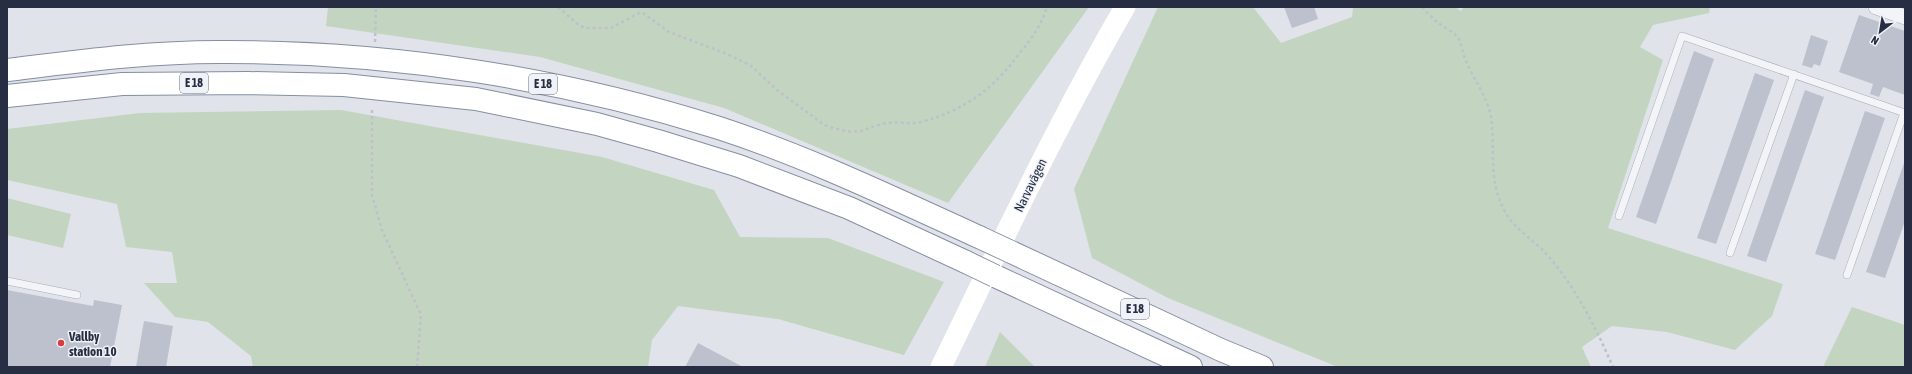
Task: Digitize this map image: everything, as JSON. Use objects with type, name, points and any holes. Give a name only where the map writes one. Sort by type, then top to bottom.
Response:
[{"type":"highway","name":"E 18","points":[[7,70],[115,57],[226,52],[326,55],[440,66],[616,99],[721,129],[836,172],[1009,250],[1221,350],[1262,367]]},
{"type":"highway","name":"E 18","points":[[7,96],[122,84],[248,83],[344,85],[476,99],[597,124],[739,166],[849,208],[1191,367]]},
{"type":"main road","name":"Narvavägen","points":[[941,367],[1048,148],[1094,61],[1125,7]]},
{"type":"street","points":[[1876,7],[1905,17]]},
{"type":"lane","points":[[1619,216],[1682,36],[1904,113],[1847,275]]},
{"type":"lane","points":[[1730,253],[1794,74]]},
{"type":"lane","points":[[7,282],[77,295]]},
{"type":"path","points":[[375,48],[376,7]]},
{"type":"path","points":[[558,7],[580,26],[586,28],[611,28],[639,13],[643,13],[669,32],[727,54],[750,66],[777,90],[828,127],[854,132],[887,123],[919,123],[952,112],[978,97],[1002,77],[1022,51],[1042,24],[1047,7]]},
{"type":"path","points":[[1422,7],[1436,21],[1458,37],[1464,56],[1486,101],[1491,117],[1493,181],[1506,214],[1517,227],[1541,247],[1560,270],[1584,306],[1599,333],[1613,367]]},
{"type":"path","points":[[372,110],[372,194],[382,230],[421,315],[417,367]]},
{"type":"green space","points":[[328,7],[1089,7],[948,203],[724,108],[540,57],[326,26]]},
{"type":"green space","points":[[1158,7],[1253,7],[1281,43],[1352,17],[1353,7],[1455,7],[1461,11],[1464,7],[1710,7],[1709,13],[1653,25],[1640,47],[1663,60],[1608,228],[1783,284],[1772,316],[1735,350],[1667,332],[1612,326],[1582,347],[1591,367],[1338,367],[1168,298],[1092,258],[1074,189]]},
{"type":"green space","points":[[341,110],[602,157],[714,190],[740,237],[828,238],[944,282],[904,355],[778,319],[678,306],[652,340],[648,367],[253,367],[251,356],[208,322],[175,317],[144,283],[177,283],[172,252],[126,247],[117,204],[7,180],[7,129],[140,113]]},
{"type":"green space","points":[[7,198],[71,214],[63,248],[7,235]]},
{"type":"green space","points":[[1852,307],[1905,325],[1905,367],[1823,367]]},
{"type":"green space","points":[[1000,332],[1035,367],[985,367]]},
{"type":"building","points":[[1284,7],[1314,7],[1318,19],[1292,28]]},
{"type":"building","points":[[1859,15],[1905,31],[1905,95],[1883,87],[1879,97],[1870,94],[1873,84],[1839,72]]},
{"type":"building","points":[[1811,35],[1828,41],[1820,66],[1814,64],[1812,68],[1802,65]]},
{"type":"building","points":[[1694,51],[1714,59],[1656,224],[1636,217]]},
{"type":"building","points":[[1755,73],[1774,80],[1716,244],[1697,238]]},
{"type":"building","points":[[1805,90],[1824,97],[1766,262],[1747,256]]},
{"type":"building","points":[[1865,111],[1885,118],[1835,260],[1815,254]]},
{"type":"building","points":[[1904,163],[1905,221],[1885,278],[1866,272]]},
{"type":"building","name":"Vallby station 10","points":[[7,290],[93,306],[94,300],[122,305],[110,367],[7,367]]},
{"type":"building","points":[[144,321],[173,326],[166,367],[136,367]]},
{"type":"building","points":[[698,343],[743,367],[685,367]]},
{"type":"place","name":"Vallby station 10","points":[[61,343]]}]
